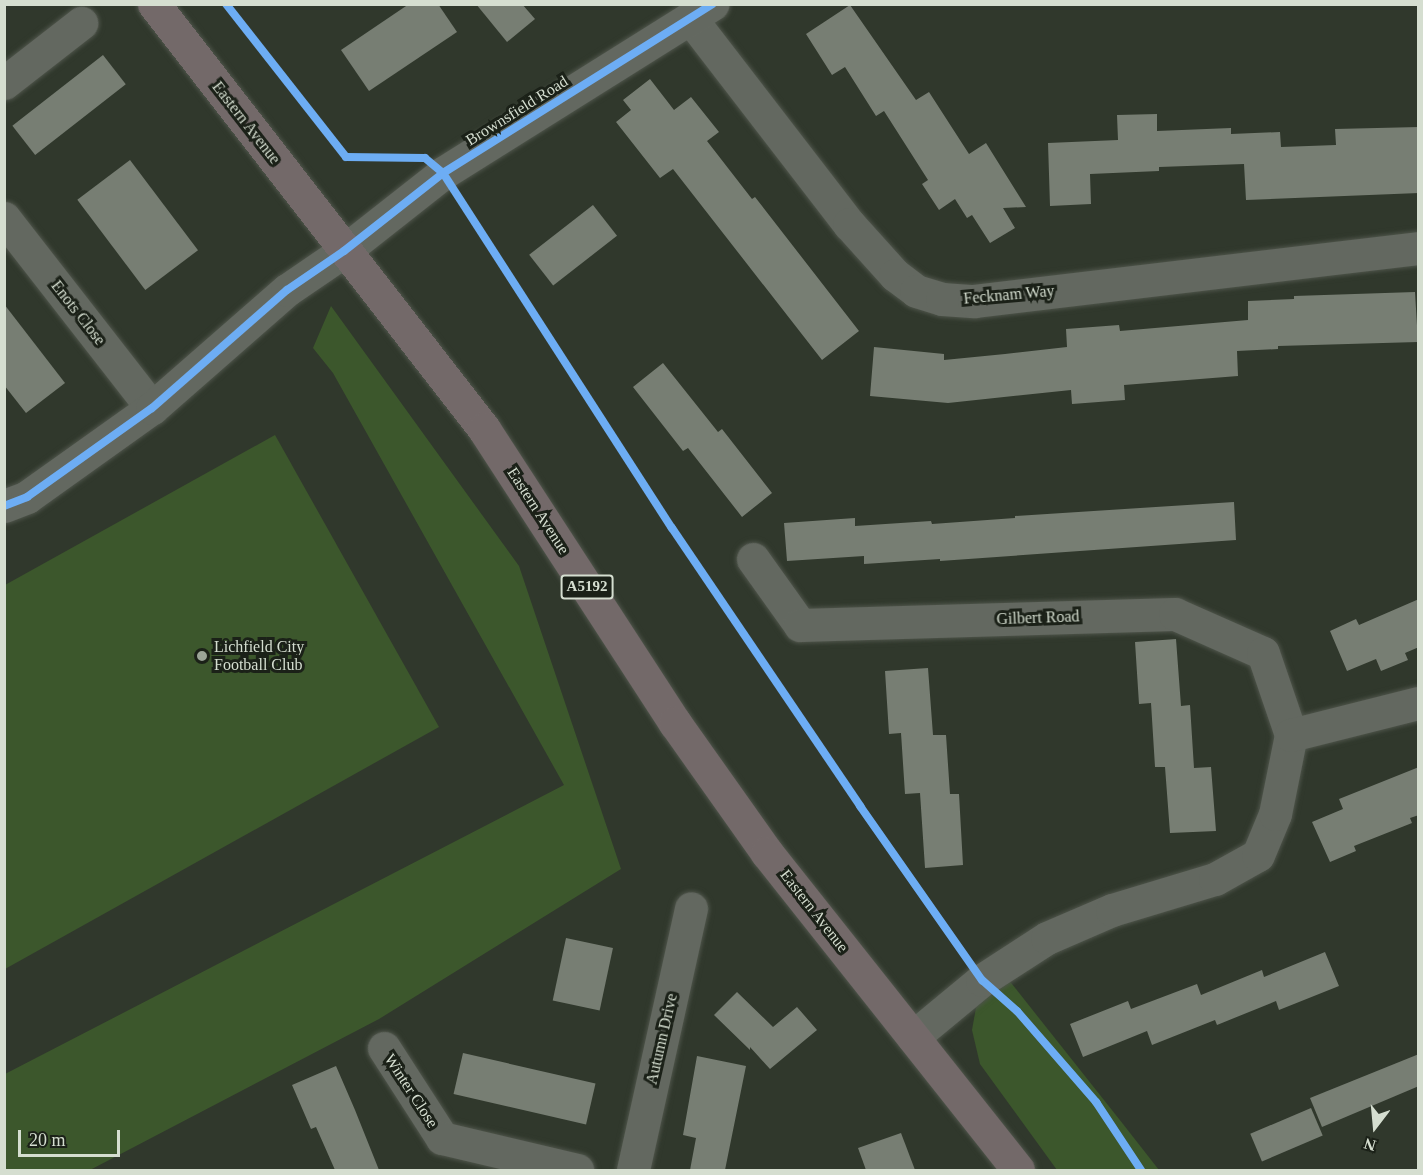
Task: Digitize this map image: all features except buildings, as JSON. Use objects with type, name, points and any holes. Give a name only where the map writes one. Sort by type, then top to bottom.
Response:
[{"type":"highway","name":"Eastern Avenue","points":[[154,4],[484,429],[675,723],[767,853],[1018,1170]]},
{"type":"street","name":"Brownsfield Road","points":[[4,506],[27,497],[152,408],[287,290],[344,251],[443,173],[701,12]]},
{"type":"street","name":"Fecknam Way","points":[[701,12],[849,224],[895,275],[916,291],[942,299],[974,301],[1419,248]]},
{"type":"street","points":[[4,83],[81,23]]},
{"type":"street","name":"Enots Close","points":[[4,218],[152,408]]},
{"type":"street","name":"Gilbert Road","points":[[753,559],[800,625],[1175,614],[1263,652],[1292,735]]},
{"type":"street","points":[[913,1037],[982,981],[1047,938],[1112,910],[1215,879],[1258,855],[1275,814],[1292,735],[1419,703]]},
{"type":"street","name":"Autumn Drive","points":[[633,1170],[691,908]]},
{"type":"street","name":"Winter Close","points":[[384,1048],[442,1138],[577,1170]]},
{"type":"green space","points":[[331,306],[519,566],[621,869],[379,1019],[90,1170],[5,1170],[5,1074],[564,785],[333,373],[313,348]]},
{"type":"green space","name":"Lichfield City Football Club","points":[[275,435],[439,727],[5,969],[5,585]]},
{"type":"green space","points":[[1008,979],[1159,1170],[1057,1170],[980,1064],[972,1030],[977,1002]]},
{"type":"cycle path","points":[[226,4],[346,157],[425,158],[443,173],[672,528],[860,806],[982,980],[1017,1011],[1096,1102],[1141,1170]]},
{"type":"cycle path","points":[[4,506],[27,497],[152,408],[287,290],[344,251],[443,173],[712,4]]},
{"type":"place","name":"Lichfield City Football Club","points":[[202,656]]}]
